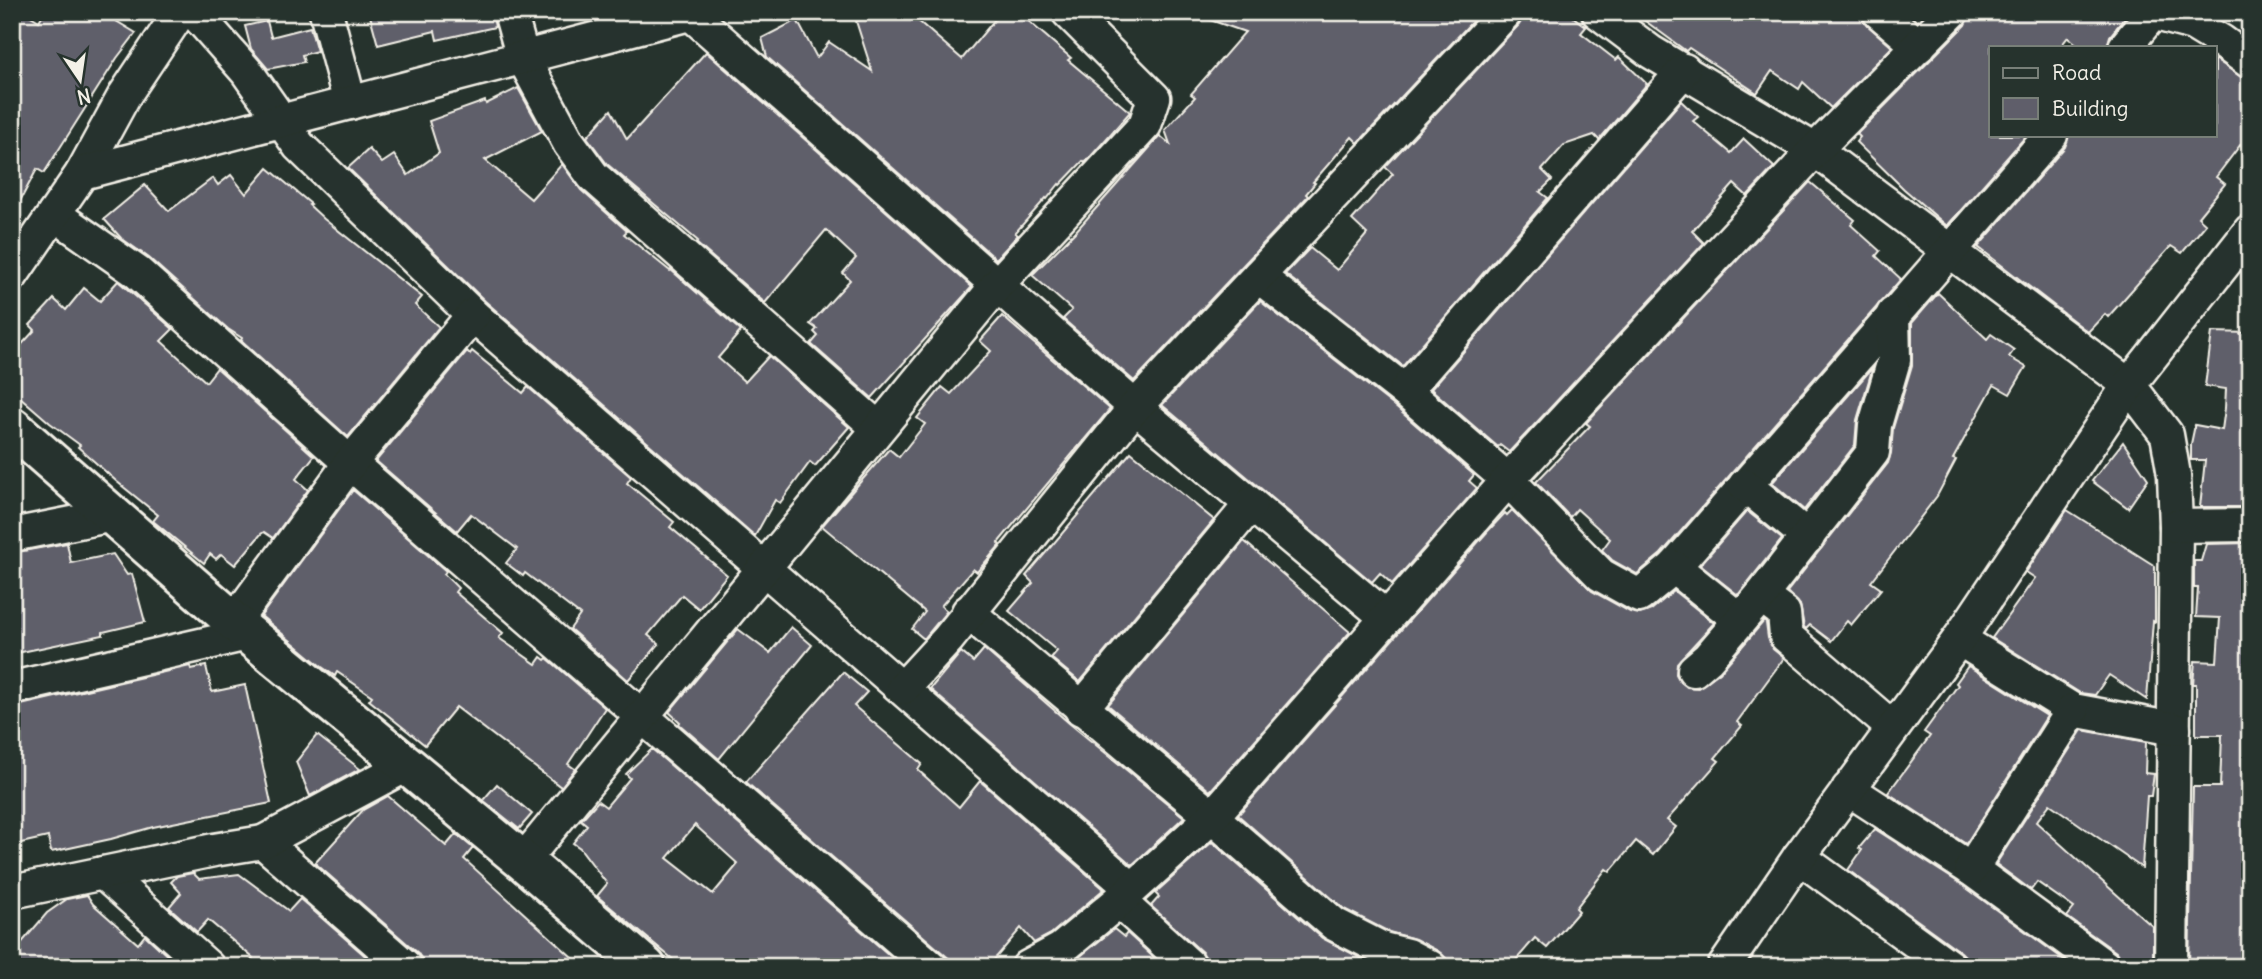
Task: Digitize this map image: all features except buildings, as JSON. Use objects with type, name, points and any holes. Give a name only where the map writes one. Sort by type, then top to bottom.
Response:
[{"type":"street","points":[[12,275],[82,173],[124,96],[180,12]]},
{"type":"street","points":[[194,12],[247,72],[299,146],[473,315],[904,688],[1125,895],[1191,967]]},
{"type":"street","points":[[326,12],[350,103]]},
{"type":"street","points":[[510,12],[523,58],[569,143],[593,176],[878,428]]},
{"type":"street","points":[[523,861],[997,285],[1144,125],[1154,98],[1068,12]]},
{"type":"street","points":[[904,688],[1135,407],[1506,12]]},
{"type":"street","points":[[1598,12],[1651,52],[1815,150],[2129,385],[2167,435],[2175,475],[2176,526],[2171,967]]},
{"type":"street","points":[[1879,12],[1919,46]]},
{"type":"street","points":[[1028,967],[1061,949],[1212,817],[1508,480],[1815,150],[1952,12]]},
{"type":"street","points":[[2126,46],[2151,13],[2236,37],[2250,62]]},
{"type":"street","points":[[82,173],[682,15],[1135,407],[1387,618]]},
{"type":"street","points":[[1405,391],[1684,70]]},
{"type":"street","points":[[1258,276],[1405,391],[1508,480],[1601,575],[1639,596],[1674,567],[2049,136]]},
{"type":"street","points":[[54,214],[137,272],[350,463],[931,967]]},
{"type":"street","points":[[1724,967],[1848,789],[1959,639],[2129,385],[2250,231]]},
{"type":"street","points":[[1694,670],[1708,658],[1760,596],[1873,452],[1875,425],[1894,360],[1893,314]]},
{"type":"street","points":[[12,688],[241,628],[350,463],[473,315]]},
{"type":"street","points":[[12,427],[241,628],[523,861],[646,967]]},
{"type":"street","points":[[1745,485],[1808,537]]},
{"type":"street","points":[[1081,709],[1251,504]]},
{"type":"street","points":[[12,535],[113,515]]},
{"type":"street","points":[[2176,526],[2250,525]]},
{"type":"street","points":[[1674,567],[1740,620]]},
{"type":"street","points":[[1760,596],[1784,613],[1786,636],[1893,728]]},
{"type":"street","points":[[968,612],[1212,817],[1334,924],[1383,949],[1407,955],[1430,967]]},
{"type":"street","points":[[1959,639],[2073,710],[2174,729]]},
{"type":"street","points":[[1971,869],[2073,710]]},
{"type":"street","points":[[14,887],[263,842],[407,765]]},
{"type":"street","points":[[1848,789],[1971,869],[2105,967]]},
{"type":"street","points":[[263,842],[406,967]]},
{"type":"street","points":[[1800,856],[1951,967]]},
{"type":"street","points":[[103,873],[208,967]]}]
